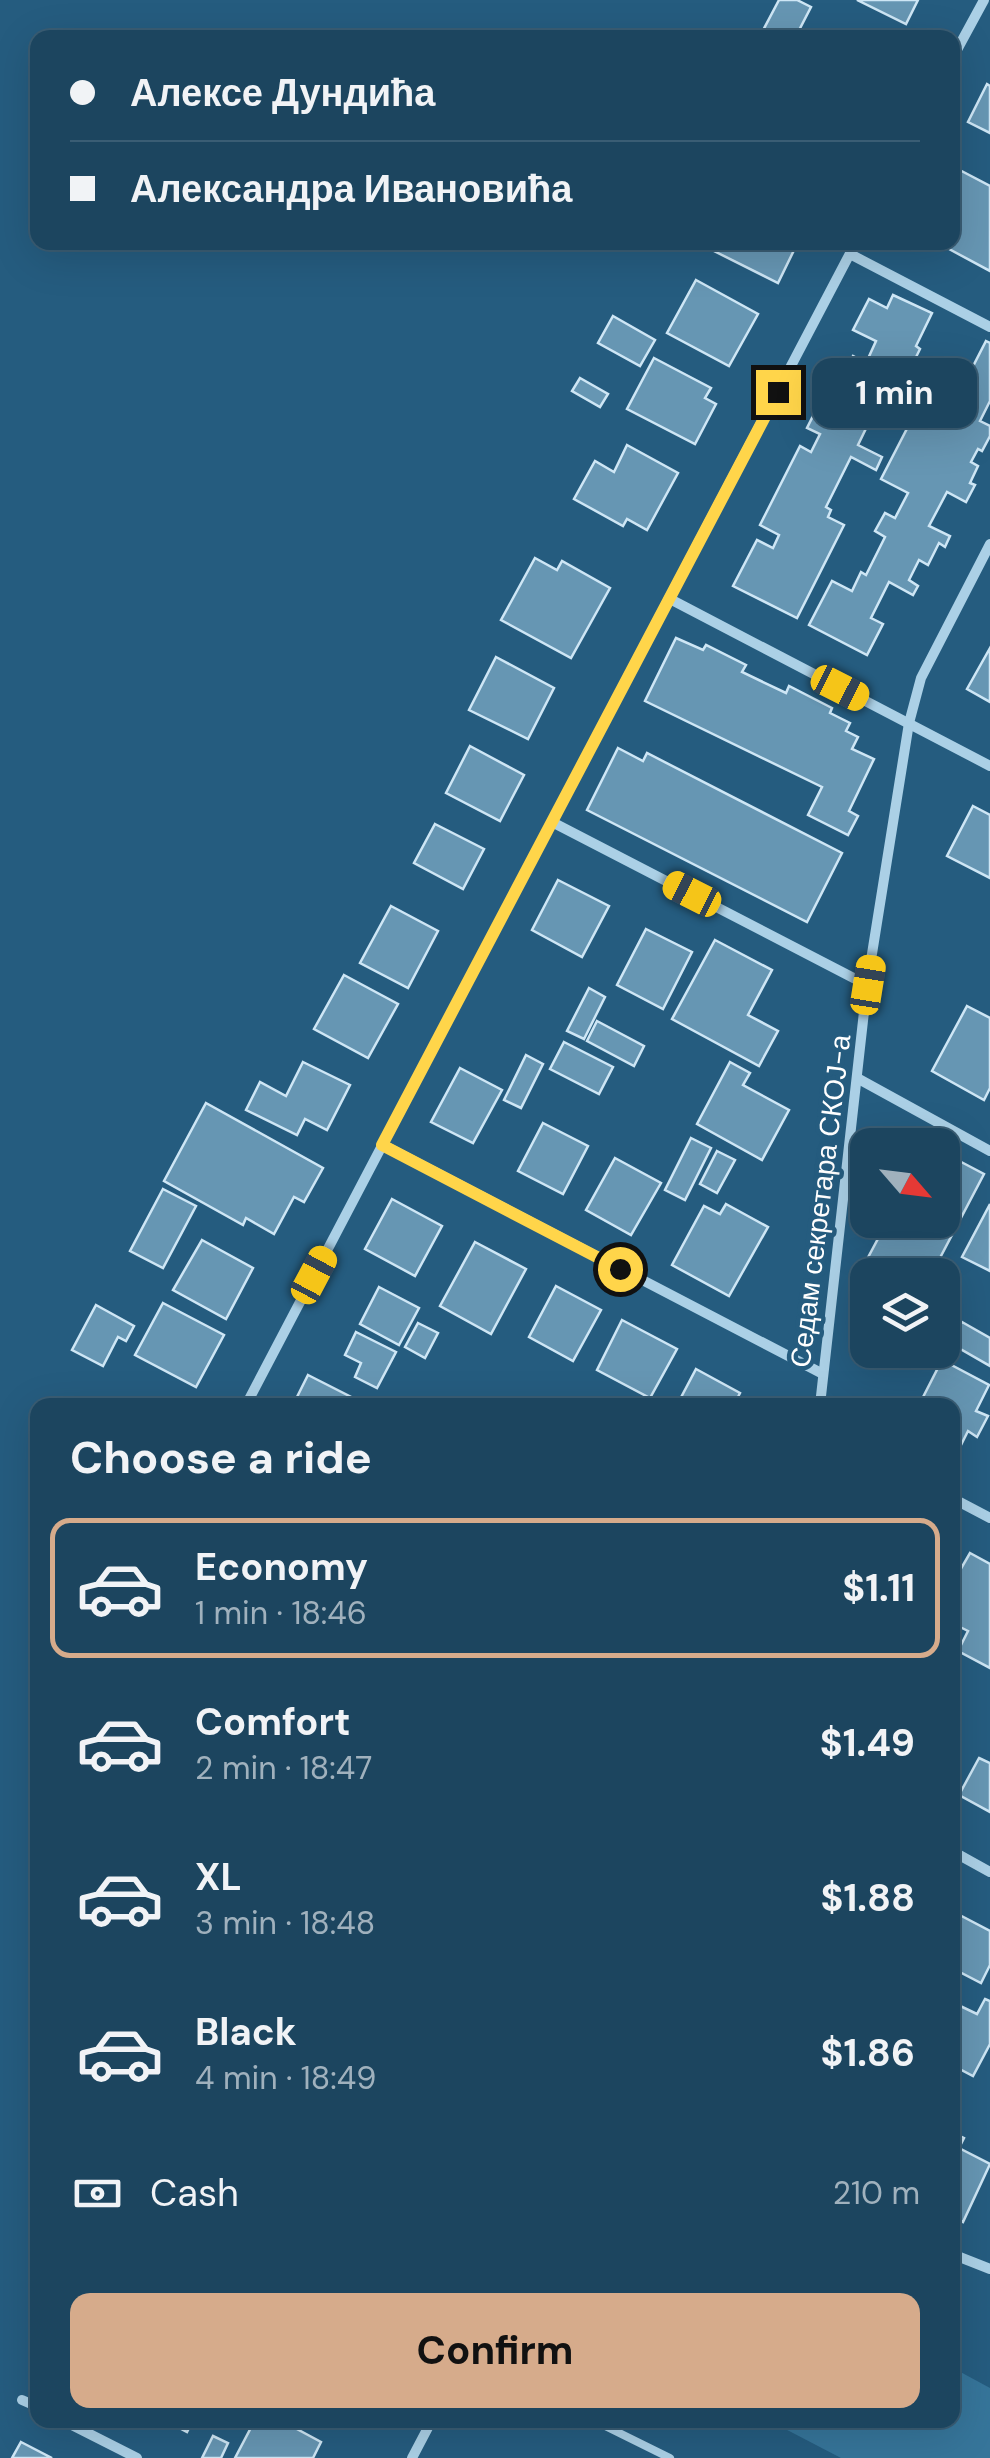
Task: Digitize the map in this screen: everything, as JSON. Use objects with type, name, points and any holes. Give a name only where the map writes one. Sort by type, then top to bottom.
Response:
[{"type":"street","points":[[960,44],[984,0]]},
{"type":"street","points":[[250,1398],[852,250]]},
{"type":"street","points":[[850,254],[990,327]]},
{"type":"street","name":"Седам секретара СКОЈ-а","points":[[821,1398],[868,985],[909,724],[921,678],[990,544]]},
{"type":"street","points":[[670,599],[990,766]]},
{"type":"street","points":[[552,822],[868,985]]},
{"type":"street","points":[[858,1078],[990,1151]]},
{"type":"street","points":[[382,1145],[823,1374]]},
{"type":"street","points":[[960,1502],[990,1518]]},
{"type":"street","points":[[960,1856],[990,1872]]},
{"type":"street","points":[[960,2257],[990,2268]]},
{"type":"street","points":[[22,2400],[30,2404]]},
{"type":"street","points":[[78,2428],[137,2458]]},
{"type":"street","points":[[412,2458],[428,2428]]},
{"type":"lane","points":[[609,2428],[670,2458]]},
{"type":"shaded area","points":[[960,2372],[990,2388],[990,2458],[841,2458],[783,2428],[960,2428]]},
{"type":"building","points":[[779,0],[797,0],[811,7],[799,30],[763,30]]},
{"type":"building","points":[[857,0],[918,0],[906,24]]},
{"type":"building","points":[[987,84],[990,86],[990,133],[968,122]]},
{"type":"building","points":[[960,170],[990,186],[990,271],[951,250],[960,250]]},
{"type":"building","points":[[715,250],[794,250],[778,283]]},
{"type":"building","points":[[696,280],[758,314],[729,366],[667,333]]},
{"type":"building","points":[[893,295],[932,313],[902,386],[897,383],[881,415],[874,412],[858,445],[882,457],[876,470],[851,457],[826,507],[831,510],[828,517],[844,525],[797,618],[733,586],[757,540],[773,548],[779,535],[760,525],[800,446],[811,452],[820,434],[807,428],[831,380],[839,384],[853,356],[866,363],[876,341],[853,330],[869,299],[887,308]]},
{"type":"building","points":[[613,316],[655,340],[640,366],[598,343]]},
{"type":"building","points":[[986,341],[990,343],[990,401],[980,421],[990,426],[990,436],[971,462],[978,466],[970,483],[975,485],[966,502],[947,492],[929,526],[950,536],[945,547],[939,543],[928,565],[919,560],[909,580],[918,586],[913,595],[889,582],[871,618],[883,624],[867,655],[809,625],[832,581],[852,591],[861,572],[866,575],[885,537],[875,531],[885,513],[895,518],[908,493],[881,479],[928,388],[949,399],[952,392],[938,384],[948,366],[968,376]]},
{"type":"building","points":[[654,358],[711,388],[705,398],[716,404],[695,444],[627,409]]},
{"type":"building","points":[[580,378],[608,394],[600,407],[572,391]]},
{"type":"building","points":[[627,445],[678,473],[647,530],[627,519],[623,526],[574,499],[595,461],[614,472]]},
{"type":"building","points":[[535,558],[557,570],[562,561],[610,588],[571,658],[501,620]]},
{"type":"building","points":[[676,638],[703,650],[706,645],[746,665],[742,672],[786,693],[789,686],[832,708],[830,713],[850,723],[846,731],[858,737],[852,749],[874,759],[849,811],[858,816],[848,835],[808,815],[822,787],[645,701]]},
{"type":"building","points":[[990,648],[990,702],[967,689]]},
{"type":"building","points":[[496,657],[554,688],[528,739],[469,710]]},
{"type":"building","points":[[470,746],[524,775],[500,821],[446,793]]},
{"type":"building","points":[[618,748],[643,761],[647,753],[842,853],[807,922],[587,810]]},
{"type":"building","points":[[973,806],[990,815],[990,878],[947,856]]},
{"type":"building","points":[[435,824],[484,849],[463,889],[414,863]]},
{"type":"building","points":[[558,880],[609,906],[582,957],[532,930]]},
{"type":"building","points":[[391,906],[438,931],[408,988],[360,963]]},
{"type":"building","points":[[646,929],[692,952],[663,1009],[617,985]]},
{"type":"building","points":[[715,940],[772,970],[748,1015],[778,1031],[759,1066],[672,1019]]},
{"type":"building","points":[[344,975],[398,1004],[368,1058],[314,1029]]},
{"type":"building","points":[[589,988],[605,997],[584,1039],[567,1031]]},
{"type":"building","points":[[967,1006],[990,1018],[990,1088],[984,1100],[932,1071]]},
{"type":"building","points":[[597,1021],[644,1046],[634,1066],[587,1041]]},
{"type":"building","points":[[564,1042],[613,1067],[599,1094],[550,1069]]},
{"type":"building","points":[[526,1055],[543,1064],[521,1108],[504,1100]]},
{"type":"building","points":[[303,1062],[350,1085],[327,1130],[305,1119],[297,1135],[246,1110],[260,1082],[286,1096]]},
{"type":"building","points":[[730,1062],[750,1073],[743,1085],[789,1110],[762,1160],[697,1124]]},
{"type":"building","points":[[460,1068],[502,1090],[473,1143],[431,1122]]},
{"type":"building","points":[[206,1103],[323,1168],[304,1202],[294,1197],[274,1234],[246,1218],[243,1225],[164,1181]]},
{"type":"building","points":[[543,1123],[588,1146],[563,1194],[518,1171]]},
{"type":"building","points":[[691,1138],[711,1148],[685,1200],[665,1190]]},
{"type":"building","points":[[717,1151],[735,1160],[717,1193],[700,1184]]},
{"type":"building","points":[[615,1158],[661,1183],[631,1235],[586,1210]]},
{"type":"building","points":[[960,1161],[984,1174],[960,1220]]},
{"type":"building","points":[[163,1189],[196,1206],[163,1268],[130,1251]]},
{"type":"building","points":[[392,1199],[442,1226],[415,1276],[365,1249]]},
{"type":"building","points":[[726,1204],[768,1227],[729,1296],[672,1265],[704,1206],[720,1214]]},
{"type":"building","points":[[990,1204],[990,1271],[962,1257]]},
{"type":"building","points":[[878,1238],[950,1238],[940,1258],[868,1258]]},
{"type":"building","points":[[202,1240],[253,1268],[226,1319],[173,1290]]},
{"type":"building","points":[[475,1242],[526,1269],[491,1334],[440,1306]]},
{"type":"building","points":[[556,1286],[601,1310],[573,1361],[529,1337]]},
{"type":"building","points":[[379,1287],[419,1308],[399,1345],[360,1324]]},
{"type":"building","points":[[163,1303],[224,1335],[196,1387],[135,1355]]},
{"type":"building","points":[[96,1305],[134,1326],[126,1341],[118,1337],[103,1366],[72,1350]]},
{"type":"building","points":[[622,1320],[677,1349],[650,1398],[597,1370]]},
{"type":"building","points":[[962,1322],[990,1338],[990,1366],[960,1349]]},
{"type":"building","points":[[418,1323],[438,1333],[425,1358],[405,1347]]},
{"type":"building","points":[[356,1332],[396,1352],[377,1388],[355,1377],[361,1363],[345,1355]]},
{"type":"building","points":[[938,1368],[957,1368],[989,1385],[976,1411],[988,1416],[977,1437],[968,1431],[960,1447],[960,1398],[923,1398]]},
{"type":"building","points":[[696,1369],[740,1393],[738,1398],[681,1398]]},
{"type":"building","points":[[308,1375],[353,1398],[296,1398]]},
{"type":"building","points":[[970,1553],[990,1564],[990,1668],[960,1652],[968,1631],[960,1627],[960,1570]]},
{"type":"building","points":[[979,1758],[990,1763],[990,1812],[960,1793]]},
{"type":"building","points":[[960,1915],[990,1931],[990,1965],[981,1983],[960,1972]]},
{"type":"building","points":[[985,1999],[990,2001],[990,2044],[973,2076],[960,2069],[960,2006],[977,2014]]},
{"type":"building","points":[[960,2149],[990,2164],[963,2222],[960,2221]]},
{"type":"building","points":[[251,2428],[295,2428],[321,2442],[313,2458],[235,2458]]},
{"type":"building","points":[[213,2436],[228,2443],[221,2458],[202,2458]]},
{"type":"building","points":[[21,2442],[52,2458],[12,2458]]},
{"type":"route","points":[[620,1269],[382,1145],[778,392]]}]
